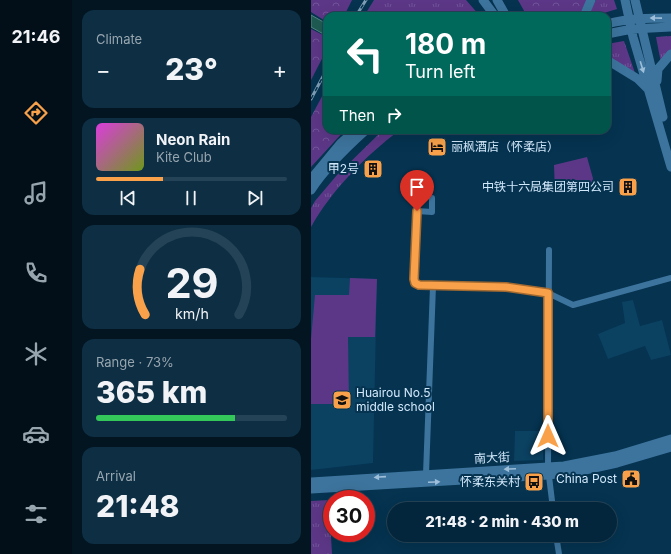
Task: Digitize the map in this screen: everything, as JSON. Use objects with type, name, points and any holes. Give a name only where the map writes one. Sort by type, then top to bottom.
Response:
[{"type":"main road","points":[[483,0],[492,12]]},
{"type":"main road","points":[[497,0],[504,12]]},
{"type":"main road","points":[[586,12],[591,0]]},
{"type":"main road","points":[[625,0],[632,29],[671,146]]},
{"type":"main road","points":[[635,0],[642,28],[652,89],[671,167]]},
{"type":"main road","points":[[611,23],[640,18],[671,18]]},
{"type":"main road","points":[[611,33],[632,29],[671,27]]},
{"type":"main road","points":[[652,89],[658,69],[671,54]]},
{"type":"main road","points":[[611,62],[652,89]]},
{"type":"main road","points":[[311,178],[352,134]]},
{"type":"main road","points":[[311,190],[319,178],[346,148],[362,134]]},
{"type":"main road","name":"南大街","points":[[311,489],[549,471],[564,466],[615,456],[671,439]]},
{"type":"main road","name":"南大街","points":[[311,482],[426,474],[585,470],[617,463],[671,447]]},
{"type":"street","points":[[432,198],[432,212],[417,211],[414,279],[415,283],[419,285],[506,287],[548,293],[573,305],[671,278]]},
{"type":"street","points":[[549,250],[549,471],[552,502]]},
{"type":"street","points":[[426,474],[433,286]]},
{"type":"street","points":[[557,542],[559,554]]},
{"type":"shaded area","points":[[311,15],[323,22],[323,34],[311,27]]},
{"type":"shaded area","name":"Huairou No.5 middle school","points":[[311,277],[377,279],[373,463],[311,470]]},
{"type":"shaded area","points":[[633,300],[640,326],[662,320],[671,355],[651,360],[645,346],[608,359],[598,334],[625,323],[622,302]]},
{"type":"shaded area","points":[[515,431],[543,431],[543,460],[514,461]]},
{"type":"green space","points":[[311,0],[352,0],[346,12],[323,12],[323,20],[311,12]]},
{"type":"green space","points":[[374,0],[466,0],[476,12],[366,12]]},
{"type":"green space","points":[[518,0],[587,0],[581,12],[525,12]]},
{"type":"green space","points":[[596,0],[614,0],[617,9],[607,12],[589,12]]},
{"type":"green space","points":[[311,29],[323,35],[323,57],[311,80]]},
{"type":"green space","points":[[671,36],[671,52],[661,63],[656,37]]},
{"type":"green space","points":[[624,41],[635,73],[611,58],[611,43]]},
{"type":"green space","points":[[323,94],[323,134],[341,134],[311,167],[311,117]]},
{"type":"green space","points":[[379,134],[395,134],[350,174],[329,200],[311,227],[311,208],[337,175]]},
{"type":"green space","points":[[587,157],[594,182],[555,194],[554,165]]},
{"type":"green space","points":[[350,278],[377,279],[375,337],[348,337],[349,404],[311,404],[311,339],[315,295],[349,295]]},
{"type":"green space","points":[[323,500],[323,542],[331,542],[332,554],[311,554],[311,501]]},
{"type":"railway","points":[[358,12],[366,0]]},
{"type":"railway","points":[[311,99],[323,76]]},
{"type":"place","name":"丽枫酒店（怀柔店）","points":[[437,147]]},
{"type":"place","name":"甲2号","points":[[373,169]]},
{"type":"place","name":"中铁十六局集团第四公司","points":[[628,187]]},
{"type":"place","name":"Huairou No.5 middle school","points":[[342,400]]},
{"type":"place","name":"China Post","points":[[631,479]]},
{"type":"place","name":"怀柔东关村","points":[[534,482]]},
{"type":"route","points":[[417,211],[415,283],[419,285],[461,287],[506,287],[548,293],[548,436]]}]
